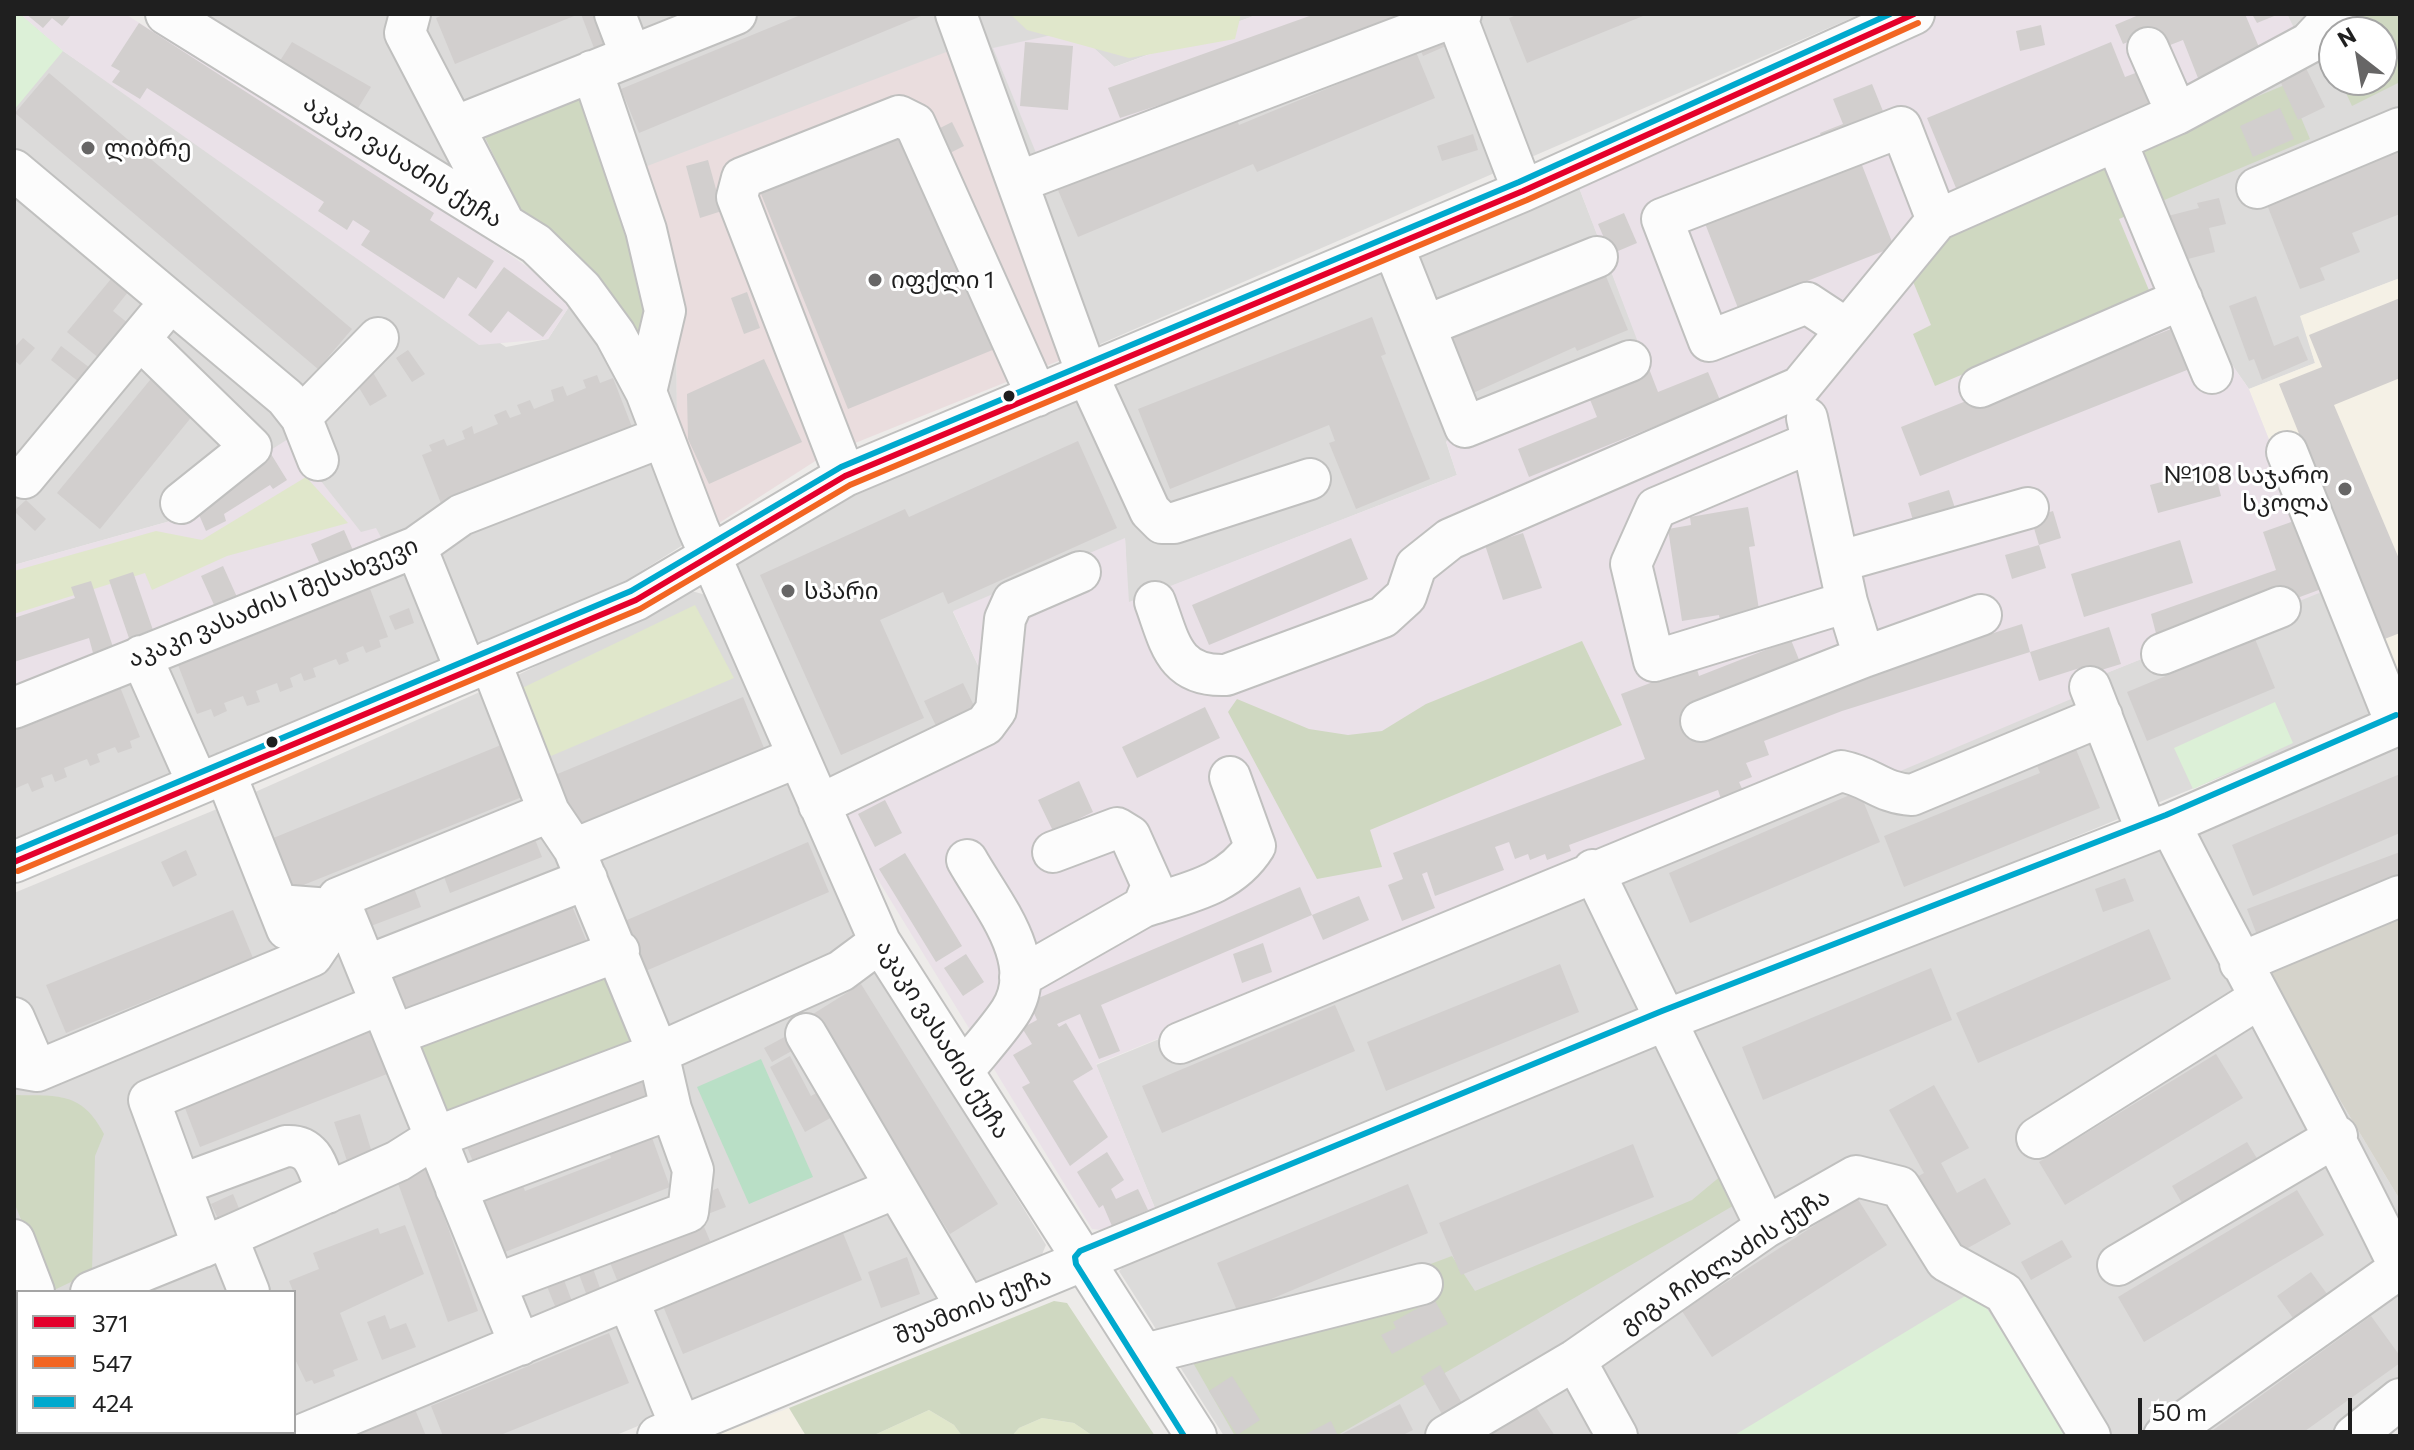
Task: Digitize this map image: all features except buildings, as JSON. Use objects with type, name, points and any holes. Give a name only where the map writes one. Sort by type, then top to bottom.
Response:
[{"type":"street","name":"აკაკი ვასაძის ქუჩა","points":[[166,14],[536,244],[582,289],[615,334],[646,392],[711,556],[880,942],[1196,1436]]},
{"type":"street","points":[[410,14],[405,33],[504,223]]},
{"type":"street","points":[[615,14],[631,56]]},
{"type":"street","points":[[454,127],[736,14]]},
{"type":"street","points":[[956,14],[1087,374],[1150,511],[1162,523],[1174,523],[1310,479]]},
{"type":"street","points":[[14,862],[636,600],[845,476],[1523,191],[1914,14]]},
{"type":"street","points":[[1018,182],[1459,15],[1523,191]]},
{"type":"street","points":[[1155,602],[1176,659],[1203,676],[1226,675],[1383,617],[1406,596],[1416,566],[1450,539],[1800,387],[1845,328],[1937,220],[2177,114],[2309,43],[2335,15]]},
{"type":"street","points":[[2148,48],[2177,114]]},
{"type":"street","points":[[592,71],[646,230],[665,311],[646,392]]},
{"type":"street","points":[[845,476],[737,197],[742,178],[899,116],[915,124],[1037,396]]},
{"type":"street","points":[[1845,328],[1807,303],[1709,341],[1662,219],[1901,127],[1937,220]]},
{"type":"street","points":[[2257,188],[2400,128]]},
{"type":"street","points":[[2116,141],[2212,373]]},
{"type":"street","points":[[14,170],[286,398],[301,417],[318,460]]},
{"type":"street","points":[[1393,246],[1465,427],[1630,361]]},
{"type":"street","points":[[1425,326],[1597,257]]},
{"type":"street","points":[[1980,387],[2182,299]]},
{"type":"street","points":[[24,478],[171,302]]},
{"type":"street","points":[[301,417],[378,338]]},
{"type":"street","points":[[140,339],[251,447],[181,503]]},
{"type":"street","points":[[1800,387],[1841,561],[1847,602],[1864,657]]},
{"type":"street","name":"აკაკი ვასაძის I შესახვევი","points":[[14,708],[416,547],[461,515],[662,437]]},
{"type":"street","points":[[1812,442],[1656,508],[1631,564],[1654,661],[1847,602]]},
{"type":"street","points":[[2287,452],[2398,725]]},
{"type":"street","points":[[1841,561],[2028,508]]},
{"type":"street","points":[[416,547],[549,812],[581,864],[658,1053],[671,1109],[693,1170],[688,1212],[496,1284]]},
{"type":"street","points":[[819,805],[985,725],[996,710],[1003,627],[1013,601],[1080,572]]},
{"type":"street","points":[[2162,654],[2280,607]]},
{"type":"street","points":[[1701,721],[1981,615]]},
{"type":"street","points":[[141,656],[212,778],[278,905],[300,961]]},
{"type":"street","points":[[1180,1043],[1593,870],[1841,771],[1866,776],[1887,794],[1912,795],[2096,701],[2158,828],[2240,963],[2337,1136],[2400,1268],[2164,1436]]},
{"type":"street","name":"შუამთის ქუჩა","points":[[670,1431],[1666,1020],[2158,828],[2398,725]]},
{"type":"street","points":[[366,966],[798,757]]},
{"type":"street","points":[[1020,977],[1143,907],[1219,882],[1242,866],[1255,846],[1230,777]]},
{"type":"street","points":[[520,1345],[338,898],[549,812]]},
{"type":"street","points":[[1053,852],[1117,828],[1130,836],[1152,885],[1143,907]]},
{"type":"street","points":[[963,1071],[1012,1010],[1020,977],[1021,955],[967,860]]},
{"type":"street","points":[[1593,870],[1766,1227]]},
{"type":"street","points":[[2240,963],[2400,896]]},
{"type":"street","points":[[278,905],[343,910]]},
{"type":"street","points":[[14,1018],[26,1069],[312,956],[343,910]]},
{"type":"street","points":[[96,1290],[327,1193],[398,1161],[436,1137],[658,1053],[841,971],[880,942]]},
{"type":"street","points":[[248,1290],[180,1185],[149,1100],[388,1020],[619,951]]},
{"type":"street","points":[[2037,1138],[2258,999]]},
{"type":"street","points":[[806,1034],[967,1308]]},
{"type":"street","points":[[456,1189],[671,1109]]},
{"type":"street","points":[[2118,1265],[2337,1136]]},
{"type":"street","points":[[180,1185],[286,1146],[300,1145],[310,1151],[327,1193]]},
{"type":"street","name":"გიგა ჩიხლაძის ქუჩა","points":[[1446,1436],[1575,1360],[1766,1227],[1856,1176],[1900,1187],[1946,1261],[2004,1293],[2090,1436]]},
{"type":"street","points":[[317,1426],[896,1188]]},
{"type":"street","points":[[14,1240],[33,1290]]},
{"type":"street","points":[[1145,1354],[1422,1284]]},
{"type":"street","points":[[628,1300],[670,1431]]},
{"type":"street","points":[[1575,1360],[1617,1436]]},
{"type":"street","points":[[2354,1436],[2400,1399]]},
{"type":"shaded area","points":[[14,14],[20,14],[63,51],[506,347],[548,339],[574,299],[605,347],[683,545],[605,594],[14,839],[14,701],[361,533],[174,520],[14,565]]},
{"type":"shaded area","points":[[20,14],[125,14],[455,217],[574,299],[548,339],[479,345],[63,51]]},
{"type":"shaded area","points":[[185,14],[1259,14],[1114,67],[1074,30],[1041,165],[1432,14],[1861,14],[1098,345],[983,39],[676,289],[677,421],[585,275]]},
{"type":"shaded area","points":[[1259,14],[1432,14],[1041,165],[993,48],[1074,30],[1115,67]]},
{"type":"shaded area","points":[[1941,14],[2287,14],[2300,40],[2122,132],[2202,322],[2249,389],[2329,589],[2292,604],[2281,603],[2087,681],[2083,694],[1891,775],[1851,756],[1096,1064],[1157,1213],[1112,1231],[1092,1229],[869,865],[832,787],[973,725],[988,687],[953,611],[1125,538],[1129,602],[1457,475],[1446,441],[1644,358],[1578,185]]},
{"type":"shaded area","points":[[2287,14],[2400,14],[2400,278],[2301,316],[2315,363],[2249,389],[2202,322],[2122,132],[2299,40]]},
{"type":"shaded area","points":[[983,38],[1098,345],[823,456],[716,525],[677,421],[676,289],[642,168]]},
{"type":"shaded area","points":[[1578,185],[1645,358],[1446,442],[1457,475],[1128,603],[1125,539],[953,612],[988,687],[985,713],[832,787],[734,565],[886,477]]},
{"type":"shaded area","name":"№108 საჯარო სკოლა","points":[[2400,278],[2400,703],[2329,589],[2249,389],[2315,363],[2300,316]]},
{"type":"shaded area","points":[[288,439],[361,532],[376,528],[389,552],[14,701],[14,565],[174,520],[192,500]]},
{"type":"shaded area","points":[[2329,589],[2377,713],[1157,1213],[1096,1065],[1851,755],[2086,681],[2281,603]]},
{"type":"shaded area","points":[[688,590],[706,595],[860,942],[1046,1245],[1040,1259],[614,1436],[14,1436],[14,893],[217,809],[518,675]]},
{"type":"shaded area","points":[[2400,741],[2400,910],[2263,972],[2400,1200],[2400,1397],[2347,1436],[1224,1436],[1119,1271],[1134,1256]]},
{"type":"shaded area","points":[[2400,910],[2400,1200],[2263,972]]},
{"type":"shaded area","points":[[789,1408],[806,1436],[714,1436]]},
{"type":"green space","points":[[14,14],[20,14],[63,51],[14,110]]},
{"type":"green space","points":[[1010,14],[1241,14],[1235,39],[1129,58],[1027,30]]},
{"type":"green space","points":[[2400,14],[2400,82],[2398,16],[2363,16]]},
{"type":"green space","points":[[2287,84],[2310,139],[2119,219],[2151,295],[1935,386],[1913,334],[1931,325],[1909,272],[1943,228]]},
{"type":"green space","points":[[588,93],[640,245],[649,345],[584,262],[524,219],[484,135]]},
{"type":"green space","points":[[2347,96],[2372,96],[2352,106]]},
{"type":"green space","points":[[306,477],[348,523],[227,556],[152,590],[145,573],[14,614],[14,571],[156,531],[202,540]]},
{"type":"green space","points":[[695,605],[734,678],[551,756],[516,691]]},
{"type":"green space","points":[[1582,641],[1622,725],[1370,830],[1382,867],[1317,879],[1228,712],[1237,699],[1309,729],[1348,735],[1382,731],[1426,704]]},
{"type":"green space","points":[[2275,702],[2293,743],[2193,789],[2174,748]]},
{"type":"green space","points":[[612,971],[640,1037],[444,1119],[412,1047]]},
{"type":"green space","points":[[761,1059],[813,1177],[749,1204],[697,1087]]},
{"type":"green space","points":[[14,1095],[56,1096],[87,1110],[104,1134],[95,1156],[92,1272],[49,1290],[14,1202]]},
{"type":"green space","points":[[1722,1175],[1738,1203],[1336,1436],[1235,1436],[1188,1354],[1452,1256],[1475,1291],[1692,1200]]},
{"type":"green space","points":[[1975,1290],[2069,1436],[1733,1436]]},
{"type":"green space","points":[[1054,1301],[1067,1303],[1155,1436],[1093,1436],[1074,1423],[1042,1418],[1019,1428],[1012,1436],[962,1436],[954,1425],[929,1410],[872,1436],[806,1436],[789,1408]]},
{"type":"green space","points":[[929,1410],[954,1425],[962,1436],[872,1436]]},
{"type":"green space","points":[[1042,1418],[1074,1423],[1093,1436],[1012,1436],[1019,1428]]},
{"type":"green space","points":[[130,1434],[263,1434],[131,1436]]},
{"type":"transit line","name":"424","points":[[14,851],[631,591],[841,467],[1519,182],[1890,14]]},
{"type":"transit line","name":"371","points":[[14,862],[636,600],[845,476],[1523,191],[1914,14]]},
{"type":"transit line","name":"547","points":[[18,871],[640,609],[850,485],[1527,200],[1918,23]]},
{"type":"transit line","name":"424","points":[[1184,1436],[1076,1264],[1075,1257],[1080,1251],[1662,1011],[2166,815],[2396,715]]},
{"type":"place","name":"ლიბრე","points":[[88,148]]},
{"type":"place","name":"იფქლი 1","points":[[875,280]]},
{"type":"place","name":"№108 საჯარო სკოლა","points":[[2345,489]]},
{"type":"place","name":"სპარი","points":[[788,591]]}]
